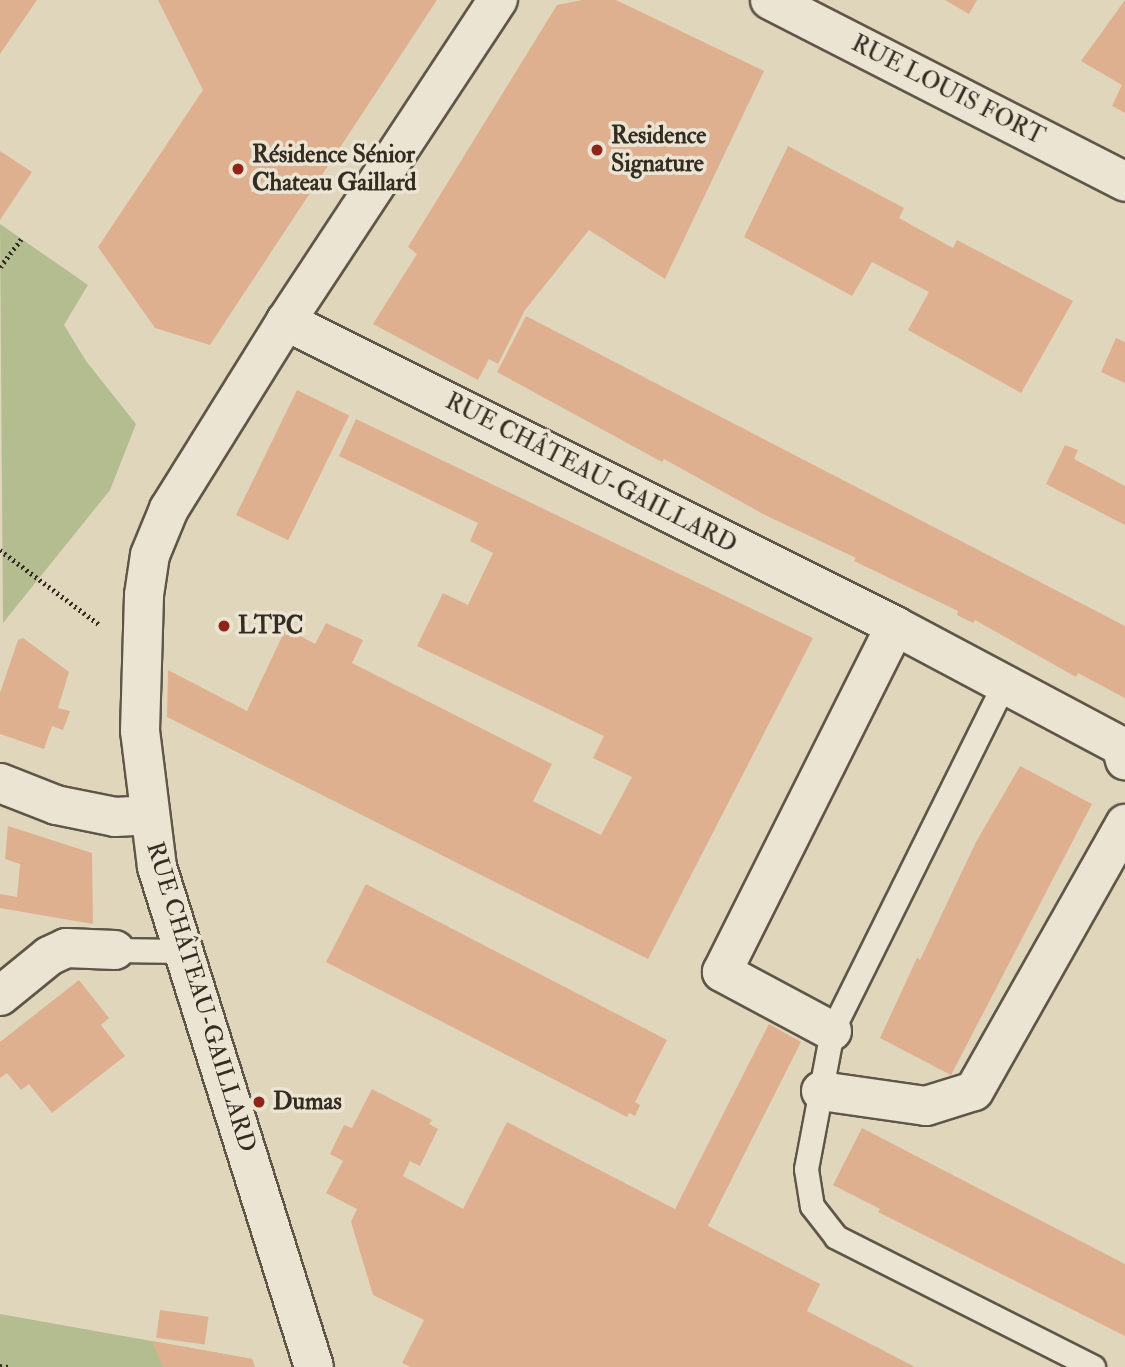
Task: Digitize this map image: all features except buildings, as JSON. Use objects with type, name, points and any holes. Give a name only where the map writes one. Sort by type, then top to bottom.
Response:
[{"type":"street","name":"RUE CHÂTEAU-GAILLARD","points":[[314,1367],[157,867],[148,815],[140,731],[141,639],[150,555],[169,509],[286,321],[498,0]]},
{"type":"street","name":"RUE LOUIS FORT","points":[[770,0],[1125,182]]},
{"type":"street","name":"RUE CHÂTEAU-GAILLARD","points":[[286,321],[895,626],[1121,746],[1125,760]]},
{"type":"street","points":[[832,1031],[722,972],[895,626]]},
{"type":"street","points":[[0,783],[56,805],[115,817],[148,815]]},
{"type":"street","points":[[821,1091],[926,1106],[974,1091],[1125,824]]},
{"type":"street","points":[[0,996],[49,956],[66,948],[115,950]]},
{"type":"lane","points":[[1004,684],[832,1031],[806,1169],[812,1206],[836,1237],[1093,1367]]},
{"type":"lane","points":[[115,950],[182,951]]},
{"type":"path","points":[[0,267],[21,239]]},
{"type":"path","points":[[0,550],[110,632]]},
{"type":"path","points":[[0,1366],[8,1367]]},
{"type":"green space","points":[[0,224],[88,285],[64,325],[86,361],[136,424],[110,490],[3,623]]},
{"type":"green space","points":[[0,1314],[252,1359],[255,1367],[0,1367]]},
{"type":"place","name":"Residence Signature","points":[[597,150]]},
{"type":"place","name":"Résidence Sénior Chateau Gaillard","points":[[238,169]]},
{"type":"place","name":"LTPC","points":[[224,626]]},
{"type":"place","name":"Dumas","points":[[259,1102]]}]
